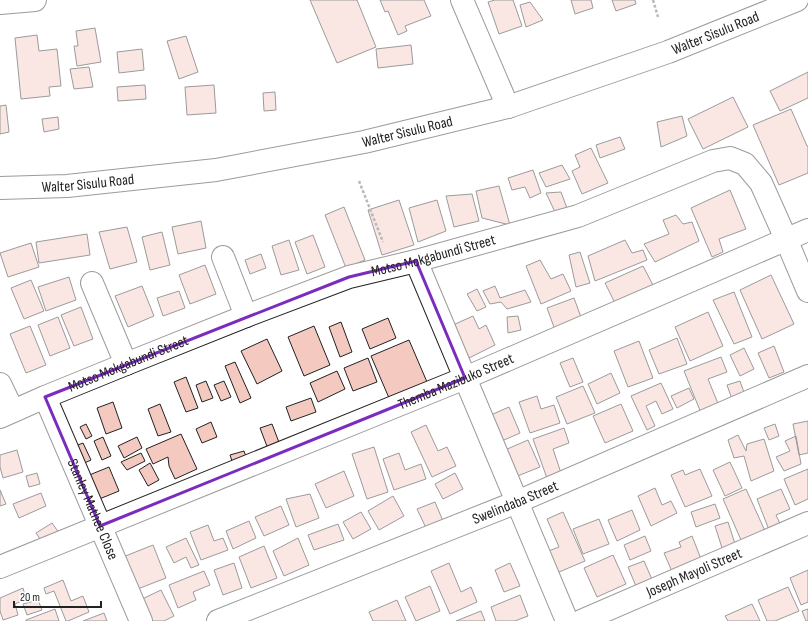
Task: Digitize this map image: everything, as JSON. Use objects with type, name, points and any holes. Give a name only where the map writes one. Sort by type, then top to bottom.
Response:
[{"type":"street","points":[[0,3],[35,0]]},
{"type":"street","points":[[462,0],[508,107]]},
{"type":"street","name":"Walter Sisulu Road","points":[[0,188],[67,186],[216,170],[364,142],[508,107],[668,52],[797,0]]},
{"type":"street","name":"Motso Mokgabundi Street","points":[[6,414],[44,397],[246,316],[349,277],[416,262],[578,216],[713,161],[730,158],[745,164],[761,183],[808,291]]},
{"type":"street","name":"Themba Mazibuko Street","points":[[0,567],[465,378],[808,230]]},
{"type":"street","points":[[223,257],[246,316]]},
{"type":"street","points":[[416,262],[567,621]]},
{"type":"street","points":[[92,283],[126,364]]},
{"type":"street","name":"Swelindaba Street","points":[[218,621],[517,502],[808,376]]},
{"type":"street","points":[[0,384],[6,414]]},
{"type":"street","name":"Stanley Mathee Close","points":[[44,397],[141,621]]},
{"type":"street","name":"Joseph Mayoli Street","points":[[581,621],[808,523]]},
{"type":"path","points":[[652,0],[658,17]]},
{"type":"path","points":[[359,181],[393,267]]},
{"type":"highlighted area","points":[[416,261],[465,378],[100,526],[45,397],[349,277]]},
{"type":"building","points":[[310,0],[357,0],[376,47],[337,63]]},
{"type":"building","points":[[380,0],[424,0],[431,16],[405,26],[407,31],[398,35],[388,11],[385,12]]},
{"type":"building","points":[[495,0],[513,0],[522,26],[499,34],[488,2]]},
{"type":"building","points":[[571,0],[591,0],[593,8],[575,14]]},
{"type":"building","points":[[612,0],[635,0],[636,4],[616,11]]},
{"type":"building","points":[[530,2],[543,20],[526,27],[520,5]]},
{"type":"building","points":[[95,28],[101,62],[77,66],[74,46],[78,46],[76,31]]},
{"type":"building","points":[[37,35],[39,51],[57,49],[61,86],[49,87],[50,96],[21,99],[15,38]]},
{"type":"building","points":[[186,36],[198,72],[179,79],[167,41]]},
{"type":"building","points":[[411,45],[413,64],[378,68],[376,49]]},
{"type":"building","points":[[142,49],[144,70],[119,73],[117,52]]},
{"type":"building","points":[[89,67],[93,87],[74,89],[70,69]]},
{"type":"building","points":[[808,72],[808,98],[780,111],[770,91]]},
{"type":"building","points":[[145,85],[146,99],[118,101],[117,87]]},
{"type":"building","points":[[214,85],[216,113],[187,115],[185,87]]},
{"type":"building","points":[[275,92],[276,110],[264,111],[263,93]]},
{"type":"building","points":[[733,97],[748,127],[703,149],[688,119]]},
{"type":"building","points":[[6,105],[9,132],[0,134],[0,106]]},
{"type":"building","points":[[791,109],[808,146],[808,173],[779,185],[753,125]]},
{"type":"building","points":[[682,116],[687,136],[661,147],[657,122]]},
{"type":"building","points":[[58,117],[59,129],[44,132],[42,119]]},
{"type":"building","points":[[620,137],[625,149],[600,158],[596,145]]},
{"type":"building","points":[[591,148],[608,183],[582,194],[572,171],[580,167],[575,155]]},
{"type":"building","points":[[562,165],[570,179],[546,187],[539,173]]},
{"type":"building","points":[[533,170],[541,193],[530,198],[525,187],[512,190],[508,178]]},
{"type":"building","points":[[499,186],[510,225],[482,218],[476,191]]},
{"type":"building","points":[[730,190],[746,229],[719,239],[723,252],[712,257],[691,208]]},
{"type":"building","points":[[561,192],[568,211],[555,212],[546,193]]},
{"type":"building","points":[[472,194],[479,221],[454,227],[446,196]]},
{"type":"building","points":[[399,200],[414,245],[382,255],[368,210]]},
{"type":"building","points":[[437,200],[446,231],[418,242],[409,208]]},
{"type":"building","points":[[344,207],[365,260],[346,268],[325,215]]},
{"type":"building","points":[[676,215],[683,224],[692,222],[699,241],[655,262],[644,244],[669,234],[663,220]]},
{"type":"building","points":[[201,221],[206,248],[178,254],[172,227]]},
{"type":"building","points":[[127,227],[137,262],[110,269],[99,232]]},
{"type":"building","points":[[162,232],[170,265],[150,270],[142,237]]},
{"type":"building","points":[[87,234],[90,255],[39,263],[36,242]]},
{"type":"building","points":[[313,235],[325,267],[307,274],[295,242]]},
{"type":"building","points":[[289,240],[299,270],[281,275],[272,246]]},
{"type":"building","points":[[625,240],[632,253],[643,250],[647,260],[595,281],[588,256]]},
{"type":"building","points":[[31,243],[39,267],[8,277],[0,253]]},
{"type":"building","points":[[580,252],[590,283],[576,287],[569,255]]},
{"type":"building","points":[[261,254],[266,268],[250,274],[245,260]]},
{"type":"building","points":[[540,260],[551,279],[563,274],[571,291],[541,304],[526,266]]},
{"type":"building","points":[[205,265],[216,294],[190,304],[179,275]]},
{"type":"building","points":[[643,266],[654,287],[616,305],[605,283]]},
{"type":"building","points":[[771,275],[794,324],[762,339],[740,290]]},
{"type":"building","points":[[69,277],[76,300],[46,311],[38,287]]},
{"type":"building","points":[[31,280],[44,311],[24,319],[11,288]]},
{"type":"building","points":[[142,286],[154,316],[128,327],[115,296]]},
{"type":"building","points":[[495,286],[500,298],[525,290],[531,302],[507,309],[501,302],[490,304],[483,291]]},
{"type":"building","points":[[477,289],[486,307],[477,311],[467,294]]},
{"type":"building","points":[[179,291],[185,308],[163,316],[157,298]]},
{"type":"building","points":[[734,292],[752,337],[734,344],[713,300]]},
{"type":"building","points":[[574,298],[582,320],[555,330],[547,308]]},
{"type":"building","points":[[81,307],[93,339],[74,346],[61,315]]},
{"type":"building","points":[[708,312],[723,346],[690,361],[675,327]]},
{"type":"building","points":[[473,316],[479,329],[486,325],[495,345],[469,358],[453,325]]},
{"type":"building","points":[[518,316],[521,330],[508,333],[507,317]]},
{"type":"building","points":[[58,317],[70,348],[50,356],[38,325]]},
{"type":"building","points":[[388,318],[396,338],[370,349],[362,329]]},
{"type":"building","points":[[341,322],[352,352],[340,357],[329,327]]},
{"type":"building","points":[[30,326],[46,365],[26,373],[10,334]]},
{"type":"building","points":[[314,326],[330,365],[304,376],[288,337]]},
{"type":"building","points":[[677,338],[687,364],[659,374],[649,350]]},
{"type":"building","points":[[267,339],[282,371],[257,384],[241,351]]},
{"type":"building","points":[[409,340],[427,382],[389,398],[371,356]]},
{"type":"building","points":[[639,341],[653,378],[628,387],[614,351]]},
{"type":"building","points":[[774,346],[784,372],[769,378],[758,353]]},
{"type":"building","points":[[744,348],[754,369],[740,376],[730,355]]},
{"type":"building","points":[[721,357],[727,372],[708,379],[719,406],[701,413],[684,371]]},
{"type":"building","points":[[368,358],[377,382],[353,391],[344,368]]},
{"type":"building","points":[[573,358],[583,382],[570,387],[560,363]]},
{"type":"building","points":[[235,362],[251,398],[240,403],[225,366]]},
{"type":"building","points":[[337,371],[345,389],[318,402],[310,383]]},
{"type":"building","points":[[611,373],[620,393],[597,404],[588,384]]},
{"type":"building","points":[[186,377],[198,408],[186,412],[174,382]]},
{"type":"building","points":[[206,381],[213,398],[202,402],[196,385]]},
{"type":"building","points":[[224,381],[231,397],[221,401],[214,385]]},
{"type":"building","points":[[740,381],[747,401],[734,405],[727,385]]},
{"type":"building","points":[[661,383],[673,409],[662,414],[656,401],[646,406],[655,426],[647,430],[631,396]]},
{"type":"building","points":[[583,386],[595,413],[567,424],[556,397]]},
{"type":"building","points":[[689,388],[694,399],[677,408],[671,396]]},
{"type":"building","points":[[537,396],[541,409],[554,405],[560,423],[530,433],[519,402]]},
{"type":"building","points":[[311,398],[316,412],[291,421],[286,407]]},
{"type":"building","points":[[113,402],[122,428],[106,434],[97,408]]},
{"type":"building","points":[[160,404],[171,432],[158,436],[148,409]]},
{"type":"building","points":[[621,404],[633,431],[605,443],[593,416]]},
{"type":"building","points":[[509,407],[520,433],[495,444],[484,418]]},
{"type":"building","points":[[808,421],[808,453],[799,455],[793,424]]},
{"type":"building","points":[[211,422],[217,437],[202,443],[196,429]]},
{"type":"building","points":[[86,424],[92,436],[86,439],[80,427]]},
{"type":"building","points":[[272,424],[280,445],[268,449],[260,428]]},
{"type":"building","points":[[775,424],[779,436],[769,440],[764,428]]},
{"type":"building","points":[[426,425],[438,451],[447,447],[456,466],[432,477],[411,432]]},
{"type":"building","points":[[564,428],[569,443],[553,449],[562,476],[548,481],[533,439]]},
{"type":"building","points":[[181,434],[197,469],[175,479],[169,466],[168,457],[153,464],[146,449]]},
{"type":"building","points":[[738,435],[746,451],[747,444],[764,439],[774,471],[751,481],[744,456],[734,458],[728,440]]},
{"type":"building","points":[[796,436],[801,464],[784,471],[776,457],[790,451],[785,441]]},
{"type":"building","points":[[103,437],[111,456],[102,460],[94,441]]},
{"type":"building","points":[[137,437],[142,448],[124,458],[118,446]]},
{"type":"building","points":[[528,440],[540,467],[510,479],[498,453]]},
{"type":"building","points":[[83,443],[91,460],[78,466],[70,448]]},
{"type":"building","points":[[374,447],[388,492],[367,499],[352,454]]},
{"type":"building","points":[[17,450],[23,472],[3,478],[0,467],[0,455]]},
{"type":"building","points":[[244,451],[248,462],[234,467],[230,455]]},
{"type":"building","points":[[141,453],[145,461],[127,470],[121,462]]},
{"type":"building","points":[[399,453],[405,470],[421,464],[426,479],[394,490],[383,459]]},
{"type":"building","points":[[730,462],[742,488],[725,496],[713,470]]},
{"type":"building","points":[[150,463],[159,480],[148,486],[139,470]]},
{"type":"building","points":[[109,467],[119,491],[92,502],[82,478]]},
{"type":"building","points":[[700,469],[712,496],[685,507],[671,475],[683,470],[685,475]]},
{"type":"building","points":[[808,469],[808,499],[795,505],[784,479]]},
{"type":"building","points":[[344,471],[354,496],[326,508],[315,484]]},
{"type":"building","points":[[37,473],[40,484],[29,487],[26,476]]},
{"type":"building","points":[[455,473],[463,489],[443,499],[435,484]]},
{"type":"building","points":[[655,488],[662,505],[671,501],[677,513],[651,526],[638,496]]},
{"type":"building","points":[[746,489],[765,531],[741,540],[723,499]]},
{"type":"building","points":[[781,489],[790,509],[776,515],[783,530],[771,535],[757,499]]},
{"type":"building","points":[[0,490],[6,504],[0,506]]},
{"type":"building","points":[[41,493],[46,506],[19,518],[13,504]]},
{"type":"building","points":[[310,494],[319,518],[296,527],[286,499]]},
{"type":"building","points":[[393,496],[404,516],[379,530],[368,511]]},
{"type":"building","points":[[435,502],[443,521],[426,528],[417,509]]},
{"type":"building","points":[[715,504],[720,518],[696,527],[691,512]]},
{"type":"building","points":[[281,506],[289,525],[264,536],[255,517]]},
{"type":"building","points":[[632,510],[640,530],[617,541],[608,520]]},
{"type":"building","points":[[361,512],[371,529],[353,539],[343,522]]},
{"type":"building","points":[[563,512],[585,561],[552,575],[543,553],[559,547],[547,519]]},
{"type":"building","points":[[599,519],[609,544],[583,554],[573,529]]},
{"type":"building","points":[[249,521],[256,538],[233,549],[226,531]]},
{"type":"building","points":[[728,522],[736,547],[723,551],[715,526]]},
{"type":"building","points":[[52,523],[59,533],[43,543],[36,533]]},
{"type":"building","points":[[338,524],[344,540],[314,550],[308,535]]},
{"type":"building","points":[[208,525],[214,541],[223,538],[228,550],[201,560],[190,532]]},
{"type":"building","points":[[645,536],[651,551],[630,560],[624,545]]},
{"type":"building","points":[[692,536],[703,564],[674,576],[664,553],[681,547],[679,542]]},
{"type":"building","points":[[186,538],[199,565],[191,568],[186,557],[174,563],[166,547]]},
{"type":"building","points":[[298,538],[309,565],[284,576],[273,551]]},
{"type":"building","points":[[153,545],[166,578],[135,590],[123,557]]},
{"type":"building","points":[[264,546],[277,578],[251,588],[239,557]]},
{"type":"building","points":[[613,555],[626,584],[597,597],[584,568]]},
{"type":"building","points":[[644,561],[654,584],[638,591],[628,567]]},
{"type":"building","points":[[234,563],[242,588],[223,595],[214,570]]},
{"type":"building","points":[[449,563],[461,592],[471,587],[477,602],[450,614],[431,571]]},
{"type":"building","points":[[510,563],[520,586],[504,592],[495,570]]},
{"type":"building","points":[[808,570],[808,602],[801,605],[790,578]]},
{"type":"building","points":[[204,571],[210,585],[193,592],[196,600],[178,608],[169,585]]},
{"type":"building","points":[[63,580],[71,601],[83,596],[89,612],[68,621],[66,621],[54,591],[46,594],[44,588]]},
{"type":"building","points":[[430,586],[440,611],[416,621],[405,597]]},
{"type":"building","points":[[788,587],[799,611],[775,621],[767,621],[758,600]]},
{"type":"building","points":[[23,588],[26,599],[15,604],[18,615],[3,620],[0,611],[0,598]]},
{"type":"building","points":[[161,590],[174,616],[164,621],[148,621],[138,601]]},
{"type":"building","points":[[520,595],[528,616],[515,621],[496,621],[491,607]]},
{"type":"building","points":[[38,600],[42,610],[27,615],[23,604]]},
{"type":"building","points":[[397,600],[406,621],[373,621],[369,612]]},
{"type":"building","points":[[752,604],[760,621],[728,621],[725,616]]},
{"type":"building","points":[[55,609],[59,621],[26,621],[26,620]]},
{"type":"building","points":[[808,609],[808,621],[806,621],[802,611]]},
{"type":"building","points":[[481,611],[485,621],[456,621]]},
{"type":"building","points":[[104,613],[107,621],[83,621]]}]
